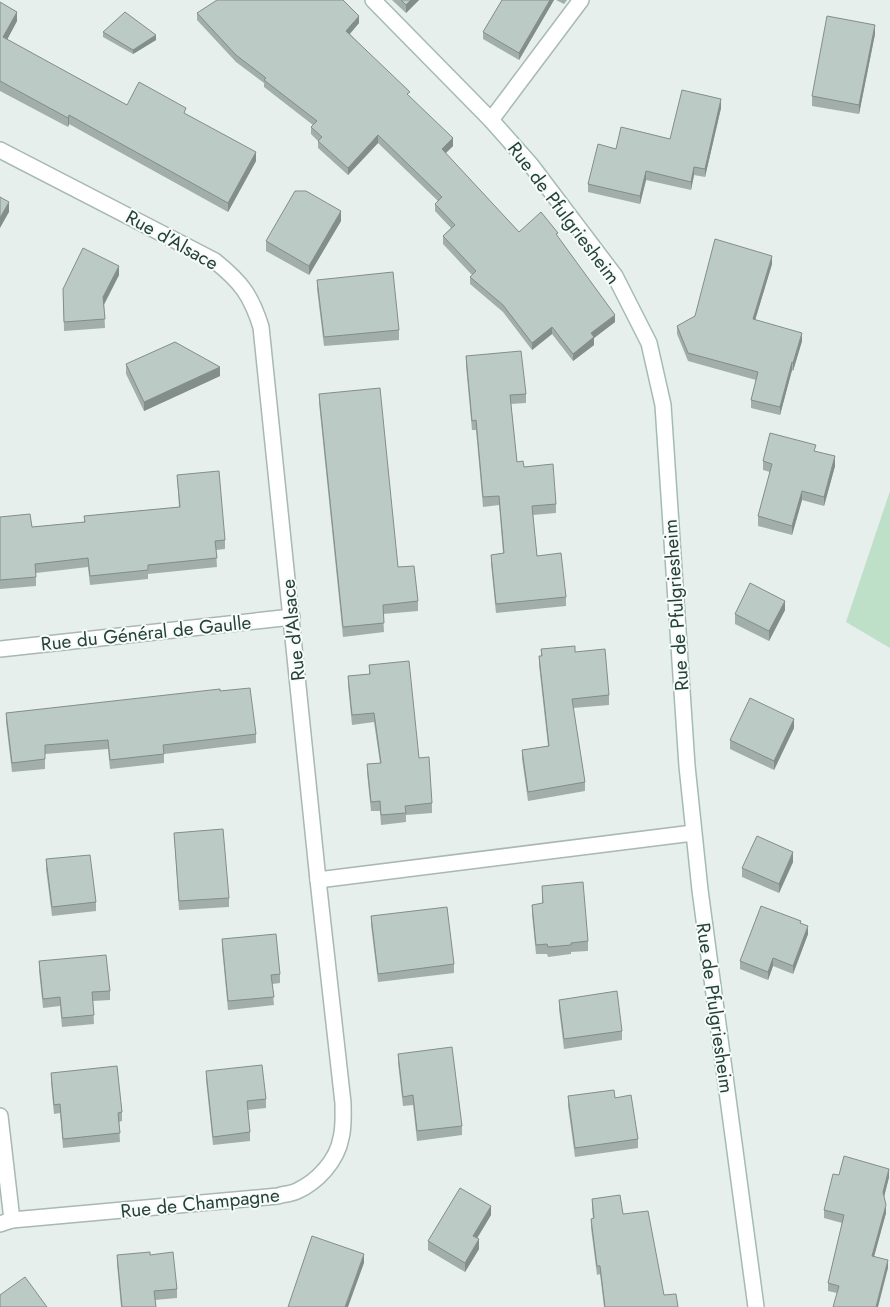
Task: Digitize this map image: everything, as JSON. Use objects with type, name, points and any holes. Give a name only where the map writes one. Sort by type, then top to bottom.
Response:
[{"type":"street","name":"Rue de Pfulgriesheim","points":[[373,0],[492,120],[531,165],[615,276],[649,343],[663,405],[693,833],[756,1307]]},
{"type":"street","points":[[492,120],[581,0]]},
{"type":"street","name":"Rue d'Alsace","points":[[0,150],[215,261],[246,290],[256,312],[261,328],[318,880]]},
{"type":"street","name":"Rue du Général de Gaulle","points":[[0,649],[292,618]]},
{"type":"street","points":[[318,880],[693,833]]},
{"type":"street","name":"Rue de Champagne","points":[[0,1116],[6,1222],[278,1196],[296,1192],[309,1185],[325,1170],[336,1153],[341,1140],[343,1103],[318,880]]},
{"type":"green space","points":[[890,491],[890,648],[846,622]]},
{"type":"building","points":[[217,0],[343,0],[359,16],[346,31],[410,92],[407,94],[453,138],[442,149],[519,232],[541,212],[558,233],[556,234],[615,315],[591,333],[594,337],[573,354],[552,327],[532,343],[503,305],[470,277],[476,271],[443,236],[455,225],[435,204],[442,197],[378,135],[348,168],[318,141],[322,137],[311,127],[317,121],[264,80],[266,78],[236,55],[197,13]]},
{"type":"building","points":[[401,0],[411,0],[406,5]]},
{"type":"building","points":[[502,0],[550,0],[519,53],[483,32]]},
{"type":"building","points":[[0,2],[17,12],[3,37],[127,105],[139,82],[186,108],[184,113],[256,152],[228,203],[69,115],[68,118],[0,81]]},
{"type":"building","points":[[125,12],[156,35],[133,50],[103,32]]},
{"type":"building","points":[[827,16],[875,25],[859,105],[812,96]]},
{"type":"building","points":[[682,90],[721,99],[705,169],[694,167],[691,182],[646,171],[640,196],[588,184],[598,144],[616,149],[621,127],[670,139]]},
{"type":"building","points":[[295,191],[306,191],[341,211],[309,266],[266,241]]},
{"type":"building","points":[[0,197],[9,202],[0,218]]},
{"type":"building","points":[[715,239],[772,256],[753,319],[802,333],[780,407],[751,400],[758,372],[688,353],[677,326],[695,316]]},
{"type":"building","points":[[83,248],[119,266],[103,297],[105,319],[64,322],[63,289]]},
{"type":"building","points":[[393,272],[399,330],[324,337],[317,280]]},
{"type":"building","points":[[175,342],[220,367],[144,402],[126,364]]},
{"type":"building","points":[[521,351],[526,394],[510,395],[517,462],[523,461],[524,467],[553,464],[556,504],[532,506],[537,556],[561,553],[566,597],[496,604],[491,555],[504,553],[499,496],[483,497],[476,420],[472,421],[466,356]]},
{"type":"building","points":[[380,388],[398,567],[414,566],[418,601],[383,605],[384,623],[343,627],[319,394]]},
{"type":"building","points":[[770,433],[816,445],[814,451],[835,456],[824,497],[802,491],[792,526],[758,516],[772,464],[763,461]]},
{"type":"building","points":[[219,471],[225,540],[215,541],[217,558],[148,565],[148,570],[90,576],[88,558],[35,564],[36,577],[0,580],[0,517],[30,514],[32,527],[85,522],[84,516],[180,507],[177,475]]},
{"type":"building","points":[[750,583],[785,601],[769,631],[735,614]]},
{"type":"building","points":[[575,646],[575,652],[605,649],[609,695],[572,699],[585,782],[528,792],[522,750],[549,746],[539,656],[542,656],[541,649]]},
{"type":"building","points":[[409,661],[419,758],[429,757],[432,803],[405,806],[406,813],[381,815],[380,801],[371,802],[367,764],[381,763],[374,713],[352,715],[348,676],[370,674],[369,665]]},
{"type":"building","points":[[250,688],[256,734],[163,745],[164,754],[110,760],[108,740],[45,745],[45,759],[12,763],[6,713],[220,689],[220,691]]},
{"type":"building","points":[[750,698],[794,719],[774,761],[730,740]]},
{"type":"building","points":[[223,829],[229,898],[179,901],[174,833]]},
{"type":"building","points":[[757,836],[793,852],[779,884],[742,868]]},
{"type":"building","points":[[90,855],[96,902],[52,907],[46,859]]},
{"type":"building","points":[[583,882],[588,941],[548,947],[547,944],[536,945],[532,905],[543,903],[542,886]]},
{"type":"building","points":[[761,906],[801,921],[800,923],[808,926],[793,966],[773,958],[768,972],[740,961]]},
{"type":"building","points":[[447,907],[454,964],[378,974],[371,916]]},
{"type":"building","points":[[276,934],[280,974],[271,975],[274,997],[228,1001],[222,939]]},
{"type":"building","points":[[106,955],[110,991],[92,992],[94,1015],[62,1018],[60,997],[43,999],[39,961]]},
{"type":"building","points":[[617,991],[622,1031],[564,1039],[559,1000]]},
{"type":"building","points":[[452,1047],[462,1126],[417,1131],[413,1095],[403,1097],[398,1054]]},
{"type":"building","points":[[262,1065],[266,1099],[247,1101],[250,1132],[213,1137],[206,1071]]},
{"type":"building","points":[[117,1066],[122,1112],[118,1113],[120,1133],[63,1139],[60,1104],[54,1105],[51,1073]]},
{"type":"building","points":[[614,1090],[615,1098],[631,1095],[638,1139],[575,1148],[568,1096]]},
{"type":"building","points":[[844,1156],[889,1169],[883,1192],[886,1205],[872,1256],[888,1260],[876,1307],[833,1307],[839,1286],[828,1283],[844,1215],[824,1210],[833,1174],[839,1175]]},
{"type":"building","points":[[460,1188],[491,1206],[473,1236],[479,1239],[465,1263],[428,1241]]},
{"type":"building","points":[[620,1195],[623,1214],[648,1211],[664,1295],[676,1294],[678,1307],[605,1307],[600,1266],[597,1266],[591,1219],[594,1218],[592,1199]]},
{"type":"building","points":[[312,1236],[364,1254],[345,1307],[288,1307]]},
{"type":"building","points":[[150,1252],[150,1255],[173,1252],[177,1289],[154,1291],[156,1307],[122,1307],[117,1255]]},
{"type":"building","points":[[25,1277],[47,1307],[0,1307],[0,1295]]}]
